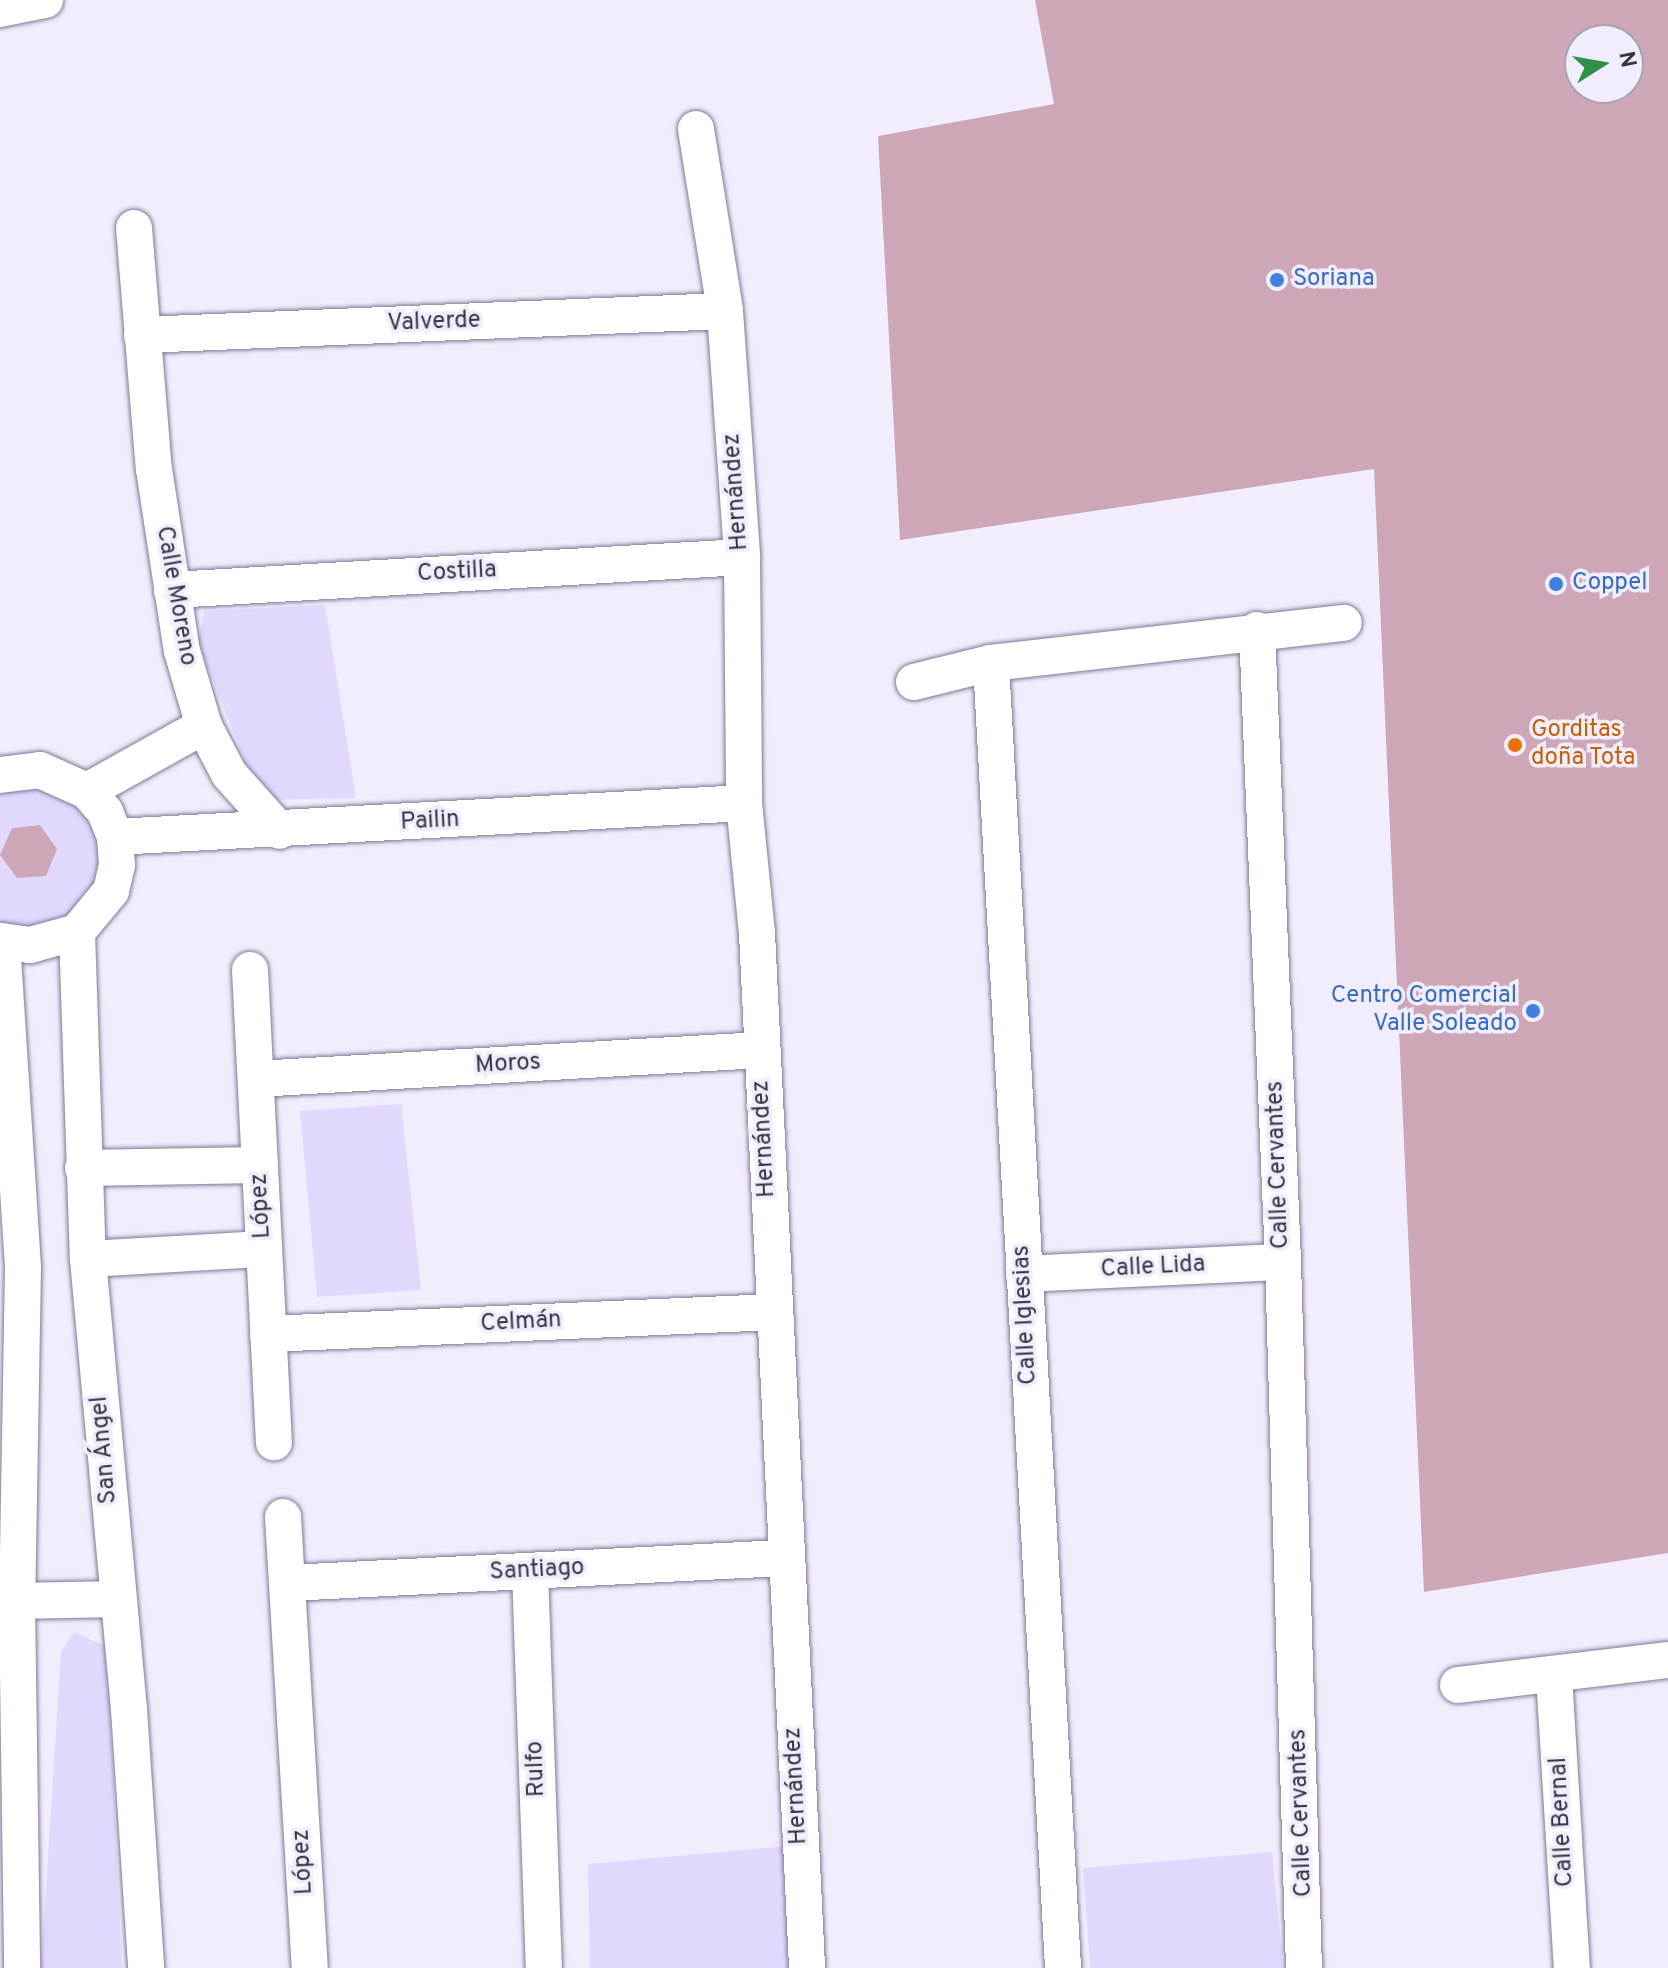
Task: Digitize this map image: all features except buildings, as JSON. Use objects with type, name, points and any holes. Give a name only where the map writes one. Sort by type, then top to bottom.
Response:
[{"type":"street","points":[[0,9],[45,0]]},
{"type":"street","name":"Hernández","points":[[696,129],[725,311],[742,557],[744,803],[757,933],[807,1968]]},
{"type":"street","name":"Calle Moreno","points":[[134,228],[154,469],[172,590],[204,726],[229,774],[280,831]]},
{"type":"street","name":"Valverde","points":[[142,335],[725,311]]},
{"type":"street","name":"Costilla","points":[[172,590],[742,557]]},
{"type":"street","points":[[914,682],[991,663],[1257,630],[1344,623]]},
{"type":"street","name":"Calle Cervantes","points":[[1257,630],[1283,1262],[1304,1968]]},
{"type":"street","name":"Calle Iglesias","points":[[991,663],[1063,1968]]},
{"type":"street","points":[[87,791],[204,726]]},
{"type":"street","points":[[0,775],[40,770],[87,791],[105,812],[115,837],[117,865],[111,891],[77,932],[30,945],[1,942],[12,1267],[22,1968]]},
{"type":"street","name":"Pailin","points":[[115,837],[280,831],[744,803]]},
{"type":"street","name":"San Ángel","points":[[77,932],[88,1259],[146,1968]]},
{"type":"street","name":"López","points":[[250,970],[274,1442]]},
{"type":"street","name":"Moros","points":[[256,1079],[761,1050]]},
{"type":"street","points":[[83,1168],[260,1165]]},
{"type":"street","points":[[88,1259],[264,1249]]},
{"type":"street","name":"Calle Lida","points":[[1024,1274],[1283,1262]]},
{"type":"street","name":"Celmán","points":[[268,1334],[773,1312]]},
{"type":"street","name":"López","points":[[283,1517],[310,1968]]},
{"type":"street","name":"Santiago","points":[[289,1583],[785,1558]]},
{"type":"street","name":"Rulfo","points":[[530,1571],[544,1968]]},
{"type":"street","points":[[17,1601],[118,1599]]},
{"type":"street","points":[[1458,1685],[1554,1676],[1668,1660]]},
{"type":"street","name":"Calle Bernal","points":[[1554,1676],[1572,1968]]},
{"type":"shaded area","points":[[325,605],[356,798],[260,800],[198,642],[204,611]]},
{"type":"shaded area","points":[[10,780],[82,798],[107,868],[62,928],[0,927],[0,785]]},
{"type":"shaded area","points":[[401,1104],[421,1290],[317,1297],[300,1111]]},
{"type":"shaded area","points":[[74,1632],[107,1647],[122,1968],[41,1968],[61,1652]]},
{"type":"shaded area","points":[[788,1846],[794,1968],[590,1968],[588,1864]]},
{"type":"shaded area","points":[[1272,1852],[1283,1968],[1090,1968],[1083,1868]]},
{"type":"place","name":"Soriana","points":[[1277,280]]},
{"type":"place","name":"Coppel","points":[[1556,584]]},
{"type":"place","name":"Gorditas doña Tota","points":[[1515,745]]},
{"type":"place","name":"Centro Comercial Valle Soleado","points":[[1533,1011]]}]
